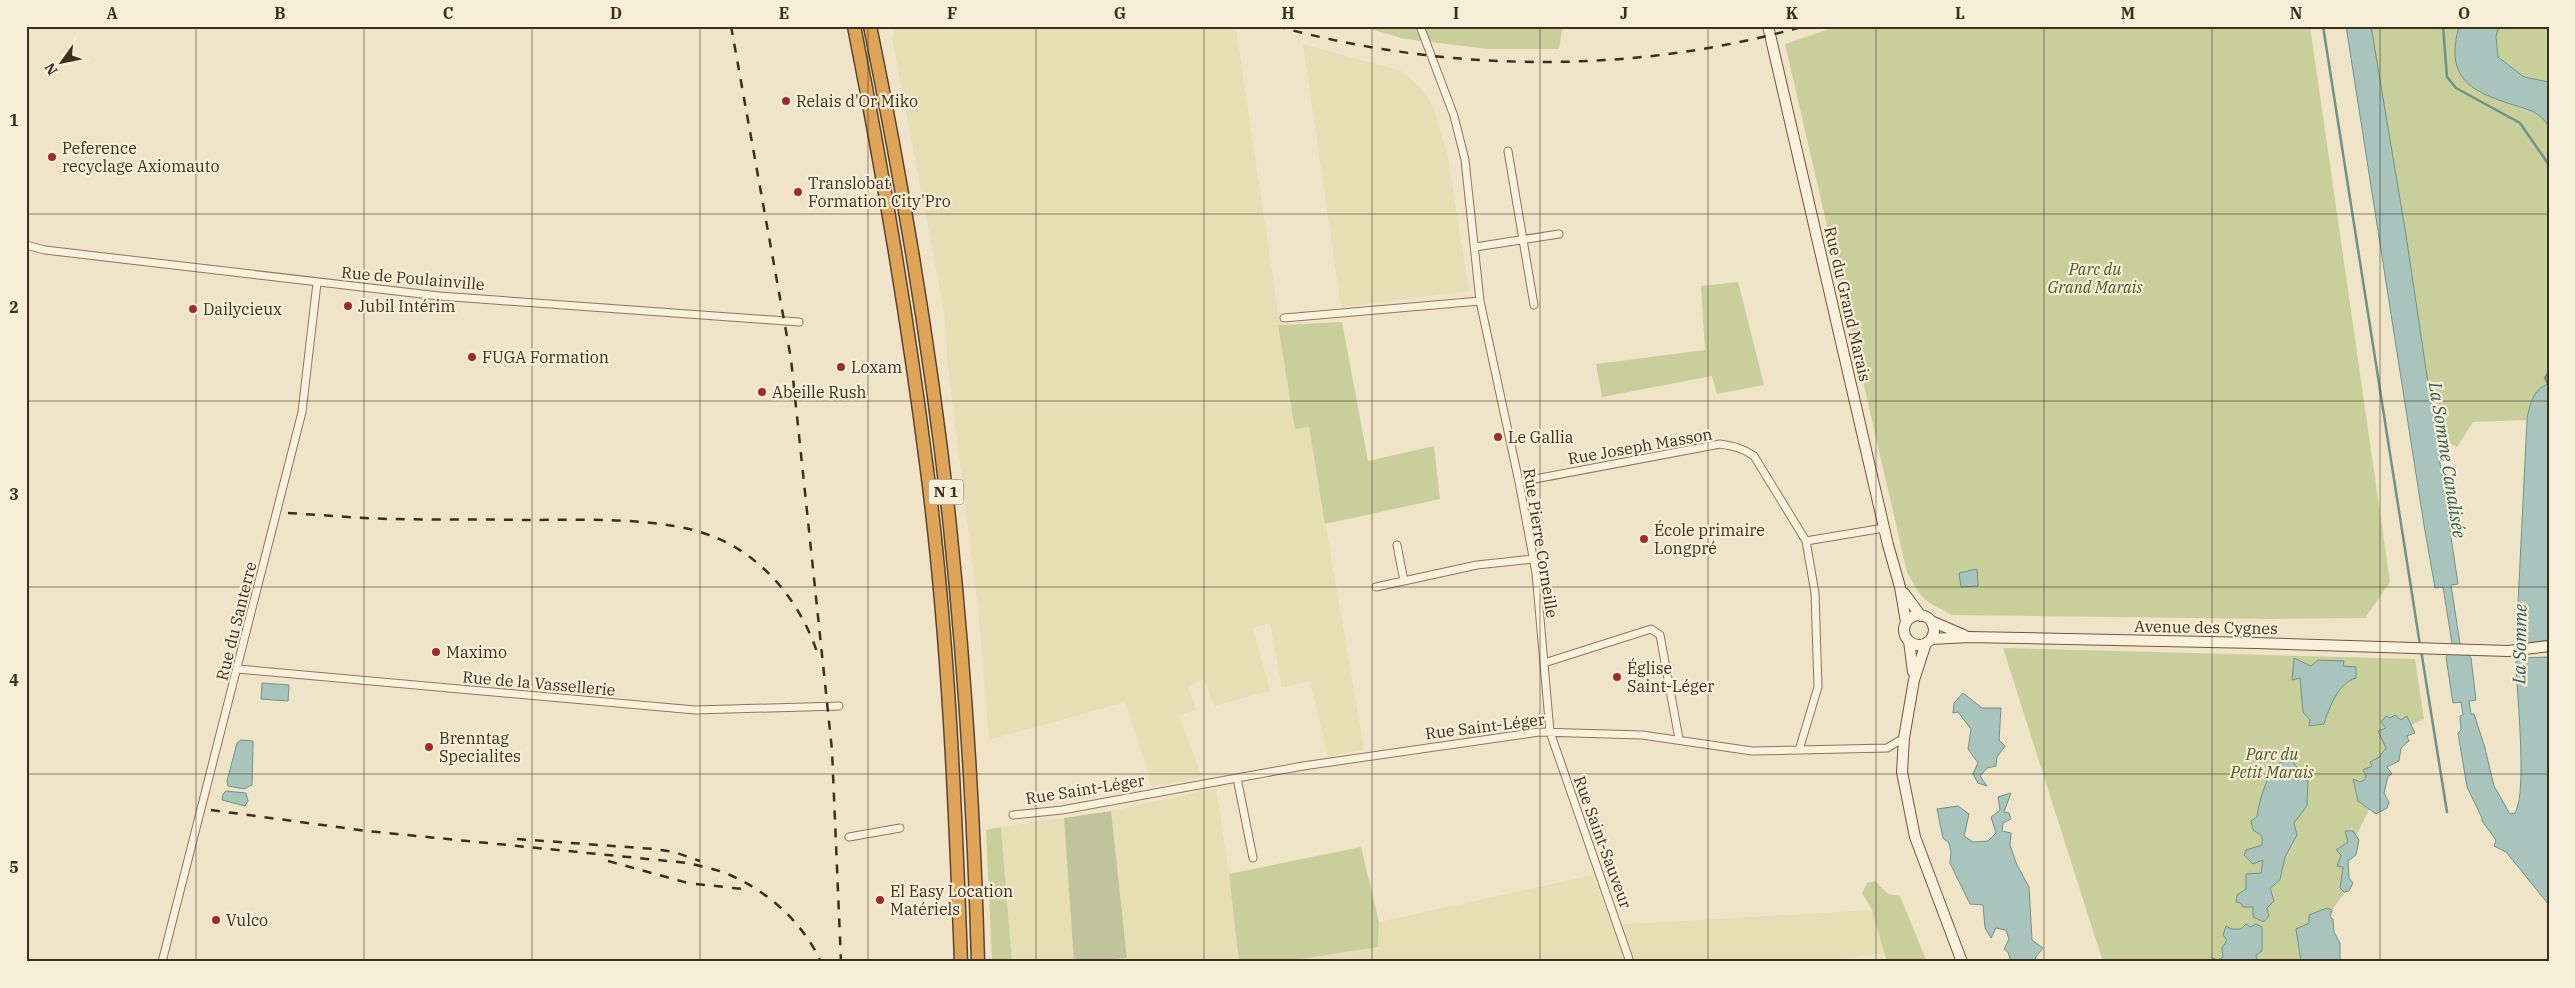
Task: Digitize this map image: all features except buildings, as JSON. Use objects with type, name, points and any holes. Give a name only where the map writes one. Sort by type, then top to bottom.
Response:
[{"type":"highway","name":"N 1","points":[[854,26],[898,264],[928,472],[951,739],[961,962]]},
{"type":"highway","name":"N 1","points":[[870,26],[912,255],[948,506],[968,752],[978,962]]},
{"type":"street","name":"Rue Pierre Corneille","points":[[1420,26],[1462,144],[1480,301],[1519,482],[1533,558],[1550,732]]},
{"type":"street","name":"Rue du Grand Marais","points":[[1768,26],[1884,528],[1900,587],[1906,622]]},
{"type":"street","points":[[1508,151],[1534,305]]},
{"type":"street","points":[[1475,247],[1560,234]]},
{"type":"street","name":"Rue de Poulainville","points":[[26,245],[45,250],[440,296],[798,322]]},
{"type":"street","name":"Rue du Santerre","points":[[162,962],[302,412],[317,282]]},
{"type":"street","points":[[1284,318],[1480,301]]},
{"type":"street","name":"Rue Joseph Masson","points":[[1519,482],[1720,444],[1735,446],[1746,450],[1754,456],[1806,541]]},
{"type":"street","points":[[1799,750],[1818,687],[1815,593],[1806,541],[1884,528]]},
{"type":"street","points":[[1397,545],[1404,581]]},
{"type":"street","points":[[1376,587],[1477,565],[1533,558]]},
{"type":"street","name":"Rue du Grand Marais","points":[[1900,587],[1926,619]]},
{"type":"street","points":[[1914,680],[1908,641],[1904,634],[1906,622],[1911,617],[1926,619],[1934,632],[1928,641],[1914,680],[1904,738],[1902,772],[1909,814],[1921,853],[1962,962]]},
{"type":"street","name":"Avenue des Cygnes","points":[[1926,619],[1969,637]]},
{"type":"street","points":[[1544,663],[1650,629],[1656,630],[1660,635],[1679,739]]},
{"type":"street","name":"Avenue des Cygnes","points":[[1928,641],[1969,637],[2256,642],[2473,651],[2517,651],[2548,646]]},
{"type":"street","points":[[1908,641],[1915,645],[1928,641]]},
{"type":"street","name":"Rue de la Vassellerie","points":[[238,669],[695,710],[839,706]]},
{"type":"street","name":"Rue Saint-Léger","points":[[1013,815],[1062,810],[1313,765],[1550,732],[1642,735],[1752,751],[1887,748],[1904,738]]},
{"type":"street","name":"Rue Saint-Sauveur","points":[[1550,732],[1630,962]]},
{"type":"street","points":[[1237,778],[1253,858]]},
{"type":"street","points":[[849,837],[900,828]]},
{"type":"shaded area","points":[[895,26],[1236,28],[1295,428],[1309,427],[1364,750],[1328,756],[1310,681],[1282,688],[1270,623],[1253,628],[1270,691],[1214,706],[1204,679],[1188,686],[1196,710],[1179,715],[1202,777],[1170,784],[1150,785],[1148,771],[1125,702],[989,740],[978,608],[948,367],[944,311],[892,38]]},
{"type":"shaded area","points":[[1303,44],[1401,71],[1421,88],[1433,106],[1447,152],[1469,291],[1341,307]]},
{"type":"shaded area","points":[[1216,788],[1229,874],[1239,962],[1128,962],[1111,811]]},
{"type":"shaded area","points":[[1064,818],[1074,962],[1012,962],[1001,827]]},
{"type":"shaded area","points":[[1593,875],[1612,925],[1872,910],[1885,953],[1823,962],[1282,962],[1378,947],[1379,922]]},
{"type":"green space","points":[[1360,26],[1563,26],[1559,49],[1489,49],[1405,39]]},
{"type":"green space","name":"Parc du Grand Marais","points":[[1838,26],[2310,26],[2390,582],[2365,618],[2269,619],[1952,615],[1920,595],[1907,572],[1785,44]]},
{"type":"green space","points":[[2371,26],[2467,26],[2549,120],[2549,399],[2527,420],[2473,422],[2457,447],[2433,434]]},
{"type":"green space","points":[[2492,26],[2549,26],[2549,92],[2514,76],[2504,70],[2497,62],[2492,53],[2490,41]]},
{"type":"green space","points":[[1738,282],[1764,385],[1717,394],[1712,376],[1602,397],[1596,364],[1705,350],[1701,286]]},
{"type":"green space","points":[[1342,322],[1368,461],[1434,446],[1440,499],[1325,524],[1309,427],[1295,429],[1278,325]]},
{"type":"green space","name":"Parc du Petit Marais","points":[[2003,648],[2415,659],[2424,719],[2399,731],[2375,797],[2349,851],[2348,889],[2315,932],[2319,962],[2103,962]]},
{"type":"green space","points":[[1111,811],[1127,958],[1074,962],[1064,818]]},
{"type":"green space","points":[[1001,827],[1012,962],[992,962],[986,830]]},
{"type":"green space","points":[[1361,847],[1379,922],[1378,947],[1282,962],[1239,962],[1229,874]]},
{"type":"green space","points":[[1875,881],[1888,894],[1900,896],[1927,962],[1887,962],[1872,910],[1862,893],[1867,883]]},
{"type":"water","points":[[2346,26],[2371,26],[2406,235],[2458,584],[2451,585],[2460,644],[2471,658],[2476,700],[2469,701],[2471,714],[2474,714],[2485,748],[2494,786],[2510,814],[2515,813],[2519,802],[2521,784],[2516,658],[2549,657],[2549,905],[2506,852],[2494,846],[2496,840],[2482,821],[2467,787],[2458,733],[2461,730],[2460,716],[2463,715],[2461,702],[2453,703],[2446,657],[2452,643],[2443,587],[2435,588],[2424,525]]},
{"type":"water","points":[[2459,26],[2499,26],[2496,36],[2498,57],[2524,77],[2549,82],[2549,127],[2534,112],[2484,94],[2464,80],[2458,70],[2455,58],[2455,44]]},
{"type":"water","name":"La Somme","points":[[2548,384],[2548,640],[2516,645],[2527,420],[2535,394]]},
{"type":"water","points":[[1977,569],[1978,586],[1961,587],[1959,573]]},
{"type":"water","points":[[2294,658],[2311,666],[2318,660],[2344,661],[2343,666],[2356,667],[2356,678],[2344,685],[2339,691],[2324,724],[2309,726],[2310,720],[2303,712],[2300,678],[2292,680]]},
{"type":"water","points":[[262,683],[289,685],[288,701],[261,699]]},
{"type":"water","points":[[1963,693],[1982,708],[2001,708],[1999,740],[2005,746],[1997,757],[1996,766],[1987,768],[1980,776],[1987,786],[1978,783],[1973,774],[1978,763],[1968,749],[1971,729],[1958,712],[1953,713],[1954,703]]},
{"type":"water","points":[[2395,715],[2401,720],[2407,716],[2415,733],[2407,736],[2409,741],[2401,748],[2399,761],[2387,767],[2392,774],[2388,776],[2384,793],[2389,802],[2387,808],[2376,814],[2358,801],[2353,779],[2360,782],[2365,780],[2366,775],[2363,770],[2372,766],[2370,762],[2379,757],[2386,748],[2378,731],[2386,728],[2381,722],[2386,716],[2390,718]]},
{"type":"water","points":[[241,740],[253,741],[252,785],[244,789],[228,786],[227,781],[237,743]]},
{"type":"water","points":[[2292,760],[2298,769],[2312,770],[2305,780],[2308,781],[2307,806],[2294,823],[2297,835],[2285,857],[2280,880],[2270,888],[2274,901],[2267,908],[2269,916],[2264,922],[2253,917],[2253,907],[2243,907],[2241,903],[2236,902],[2237,895],[2246,889],[2246,874],[2261,873],[2263,860],[2253,864],[2244,855],[2246,850],[2262,845],[2262,836],[2253,830],[2251,821],[2257,817],[2259,804],[2268,779],[2271,772],[2281,762]]},
{"type":"water","points":[[226,791],[246,793],[248,801],[245,806],[222,800],[223,794]]},
{"type":"water","points":[[2011,793],[2004,812],[2009,813],[2011,819],[2003,823],[2002,831],[2011,833],[2010,845],[2017,865],[2029,887],[2032,940],[2043,948],[2035,958],[2039,962],[2011,962],[2008,952],[2004,949],[2009,939],[2006,930],[1996,928],[1991,938],[1985,928],[1983,905],[1970,904],[1950,863],[1951,852],[1949,843],[1943,838],[1937,809],[1958,806],[1969,814],[1964,836],[1973,842],[1988,841],[1996,833],[1991,817],[2000,810],[1998,797]]},
{"type":"water","points":[[2345,831],[2353,831],[2359,840],[2356,855],[2348,861],[2349,878],[2353,883],[2349,891],[2344,892],[2340,888],[2343,867],[2337,866],[2341,855],[2336,850],[2348,842]]},
{"type":"water","points":[[2327,908],[2332,910],[2330,917],[2333,919],[2334,932],[2340,943],[2340,962],[2301,962],[2296,929],[2309,923],[2309,915]]},
{"type":"water","points":[[2246,924],[2250,927],[2256,924],[2262,927],[2262,951],[2256,955],[2257,962],[2213,962],[2212,958],[2218,960],[2223,957],[2222,948],[2227,940],[2223,935],[2226,926],[2231,929],[2241,929]]},
{"type":"waterway","points":[[2323,26],[2420,645]]},
{"type":"waterway","points":[[2443,26],[2447,77],[2456,88],[2520,123],[2549,165]]},
{"type":"waterway","points":[[2549,372],[2545,378],[2549,386]]},
{"type":"waterway","points":[[2421,650],[2447,812]]},
{"type":"railway","points":[[731,26],[791,359],[832,750],[841,962]]},
{"type":"railway","points":[[1276,26],[1341,42],[1407,53],[1474,60],[1540,62],[1607,60],[1674,53],[1740,42],[1805,26]]},
{"type":"railway","points":[[288,513],[390,519],[623,521],[674,526],[696,531],[735,547],[766,571],[792,602],[811,636],[818,655]]},
{"type":"railway","points":[[211,810],[367,831],[688,863],[709,868],[744,882],[758,890],[783,910],[805,934],[821,962]]},
{"type":"railway","points":[[517,839],[654,849],[674,852],[700,861]]},
{"type":"railway","points":[[608,861],[688,883]]},
{"type":"railway","points":[[696,884],[725,887]]},
{"type":"railway","points":[[732,888],[745,889]]},
{"type":"place","name":"Relais d'Or Miko","points":[[786,101]]},
{"type":"place","name":"Peference recyclage Axiomauto","points":[[52,157]]},
{"type":"place","name":"Translobat Formation City'Pro","points":[[798,192]]},
{"type":"place","name":"Jubil Intérim","points":[[348,306]]},
{"type":"place","name":"Dailycieux","points":[[193,309]]},
{"type":"place","name":"FUGA Formation","points":[[472,357]]},
{"type":"place","name":"Loxam","points":[[841,367]]},
{"type":"place","name":"Abeille Rush","points":[[762,392]]},
{"type":"place","name":"Le Gallia","points":[[1498,437]]},
{"type":"place","name":"École primaire Longpré","points":[[1644,539]]},
{"type":"place","name":"Maximo","points":[[436,652]]},
{"type":"place","name":"Église Saint-Léger","points":[[1617,677]]},
{"type":"place","name":"Brenntag Specialites","points":[[429,747]]},
{"type":"place","name":"El Easy Location Matériels","points":[[880,900]]},
{"type":"place","name":"Vulco","points":[[216,920]]},
{"type":"water label","name":"La Somme Canalisée","points":[[2447,460]]}]
